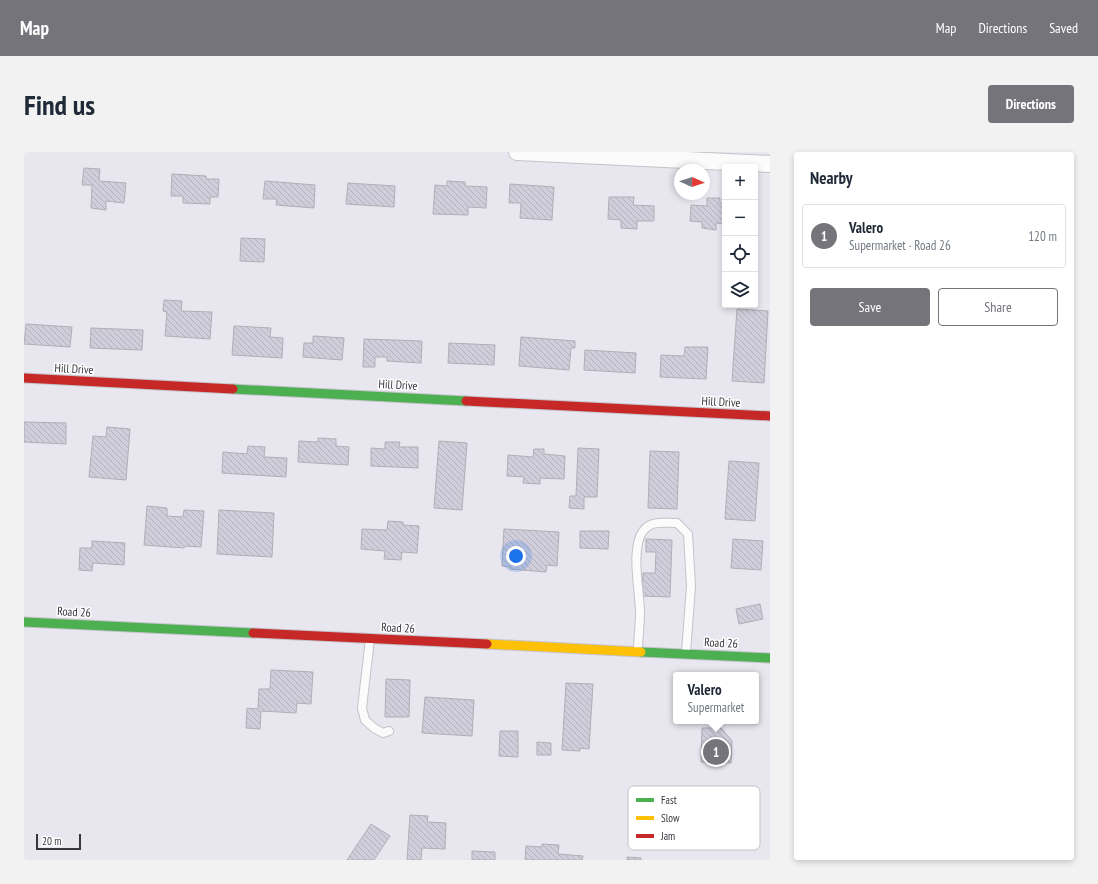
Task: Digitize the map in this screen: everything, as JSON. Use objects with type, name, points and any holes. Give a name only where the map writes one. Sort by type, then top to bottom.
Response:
[{"type":"street","points":[[517,152],[770,164]]},
{"type":"street","name":"Hill Drive","points":[[24,378],[770,416]]},
{"type":"street","name":"Road 26","points":[[24,622],[770,658]]},
{"type":"lane","points":[[638,651],[640,613],[637,543],[643,530],[656,522],[677,523],[688,534],[691,586],[686,654]]},
{"type":"lane","points":[[370,638],[362,708],[365,720],[374,728],[383,733],[388,731]]},
{"type":"building","points":[[84,168],[100,169],[99,181],[126,183],[124,203],[106,201],[106,210],[91,208],[92,185],[82,185]]},
{"type":"building","points":[[172,174],[206,176],[206,179],[219,179],[218,197],[210,197],[210,204],[183,203],[183,196],[171,196]]},
{"type":"building","points":[[265,181],[315,185],[314,208],[276,205],[277,199],[263,199]]},
{"type":"building","points":[[447,181],[465,182],[465,186],[487,187],[486,208],[468,207],[468,215],[433,214],[435,185],[447,186]]},
{"type":"building","points":[[348,183],[395,186],[394,207],[346,204]]},
{"type":"building","points":[[510,184],[554,187],[552,220],[520,218],[521,203],[509,203]]},
{"type":"building","points":[[609,197],[634,197],[633,205],[654,206],[654,221],[637,221],[637,229],[621,228],[621,220],[608,219]]},
{"type":"building","points":[[710,198],[720,198],[720,203],[722,203],[722,224],[716,223],[716,230],[702,228],[702,222],[690,221],[691,205],[707,206],[707,200],[710,200]]},
{"type":"building","points":[[241,238],[265,239],[264,262],[240,261]]},
{"type":"building","points":[[164,300],[182,301],[181,311],[212,312],[210,339],[165,336],[167,312],[163,311]]},
{"type":"building","points":[[737,309],[768,311],[764,383],[732,381]]},
{"type":"building","points":[[26,324],[72,327],[70,347],[24,344]]},
{"type":"building","points":[[234,326],[271,328],[270,337],[283,338],[282,358],[232,355]]},
{"type":"building","points":[[91,328],[143,330],[142,350],[90,348]]},
{"type":"building","points":[[313,336],[344,338],[342,360],[303,357],[304,343],[313,343]]},
{"type":"building","points":[[521,337],[575,341],[575,348],[571,348],[569,370],[519,366]]},
{"type":"building","points":[[364,339],[422,341],[421,363],[387,361],[387,357],[375,357],[375,367],[363,367]]},
{"type":"building","points":[[449,343],[495,345],[494,365],[448,363]]},
{"type":"building","points":[[685,347],[708,347],[706,379],[660,377],[661,355],[684,356]]},
{"type":"building","points":[[585,350],[636,353],[635,373],[584,370]]},
{"type":"building","points":[[24,422],[66,423],[66,444],[24,442]]},
{"type":"building","points":[[107,427],[130,429],[126,480],[89,477],[93,436],[106,437]]},
{"type":"building","points":[[318,438],[336,439],[336,446],[349,447],[348,465],[298,462],[299,441],[318,442]]},
{"type":"building","points":[[439,441],[467,443],[462,510],[434,508]]},
{"type":"building","points":[[385,442],[400,442],[399,447],[418,447],[418,468],[371,466],[371,448],[385,449]]},
{"type":"building","points":[[248,446],[265,447],[264,457],[287,458],[286,477],[222,473],[223,452],[247,454]]},
{"type":"building","points":[[578,448],[599,449],[597,497],[584,497],[584,509],[569,508],[570,496],[576,496]]},
{"type":"building","points":[[534,449],[544,449],[544,454],[565,456],[564,479],[540,478],[540,484],[523,483],[524,477],[507,476],[508,455],[533,457]]},
{"type":"building","points":[[650,451],[679,452],[677,509],[648,508]]},
{"type":"building","points":[[729,461],[759,463],[755,521],[725,519]]},
{"type":"building","points":[[147,506],[167,508],[167,516],[183,517],[184,510],[204,511],[201,547],[185,546],[184,548],[144,545]]},
{"type":"building","points":[[219,510],[274,513],[272,557],[217,554]]},
{"type":"building","points":[[388,521],[403,522],[403,525],[419,526],[417,553],[402,552],[401,560],[384,559],[385,551],[361,549],[362,529],[387,530]]},
{"type":"building","points":[[504,529],[559,532],[557,566],[547,565],[546,572],[510,569],[510,567],[502,566]]},
{"type":"building","points":[[580,531],[609,531],[608,549],[580,548]]},
{"type":"building","points":[[646,539],[672,540],[670,597],[642,596],[643,573],[655,573],[656,552],[646,552]]},
{"type":"building","points":[[733,539],[763,541],[761,570],[731,568]]},
{"type":"building","points":[[92,541],[125,543],[124,565],[93,563],[92,571],[79,570],[80,548],[92,548]]},
{"type":"building","points":[[760,604],[763,619],[739,624],[736,609]]},
{"type":"building","points":[[271,670],[313,672],[311,704],[297,703],[296,713],[261,711],[260,729],[246,728],[247,708],[258,709],[259,689],[270,689]]},
{"type":"building","points":[[386,679],[410,680],[409,717],[385,717]]},
{"type":"building","points":[[566,683],[593,684],[589,749],[580,748],[580,751],[562,750]]},
{"type":"building","points":[[425,697],[474,700],[472,736],[422,733]]},
{"type":"building","points":[[702,728],[721,728],[732,741],[731,763],[701,762]]},
{"type":"building","points":[[500,731],[518,731],[518,757],[499,756]]},
{"type":"building","points":[[537,742],[551,743],[551,755],[537,755]]},
{"type":"building","points":[[410,815],[428,816],[427,822],[446,823],[445,849],[422,848],[421,860],[407,860]]},
{"type":"building","points":[[371,824],[390,836],[374,860],[347,860]]},
{"type":"building","points":[[542,844],[559,845],[558,854],[583,856],[582,860],[525,860],[526,846],[542,847]]},
{"type":"building","points":[[472,851],[495,852],[495,860],[472,860]]},
{"type":"building","points":[[627,857],[641,858],[641,860],[627,860]]},
{"type":"traffic: fast","points":[[233,389],[466,401]]},
{"type":"traffic: fast","points":[[24,622],[253,633]]},
{"type":"traffic: fast","points":[[641,652],[770,658]]},
{"type":"traffic: slow","points":[[487,644],[641,652]]},
{"type":"traffic: jam","points":[[24,378],[233,389]]},
{"type":"traffic: jam","points":[[466,401],[770,416]]},
{"type":"traffic: jam","points":[[253,633],[487,644]]},
{"type":"place","name":"Valero","points":[[716,752]]}]
